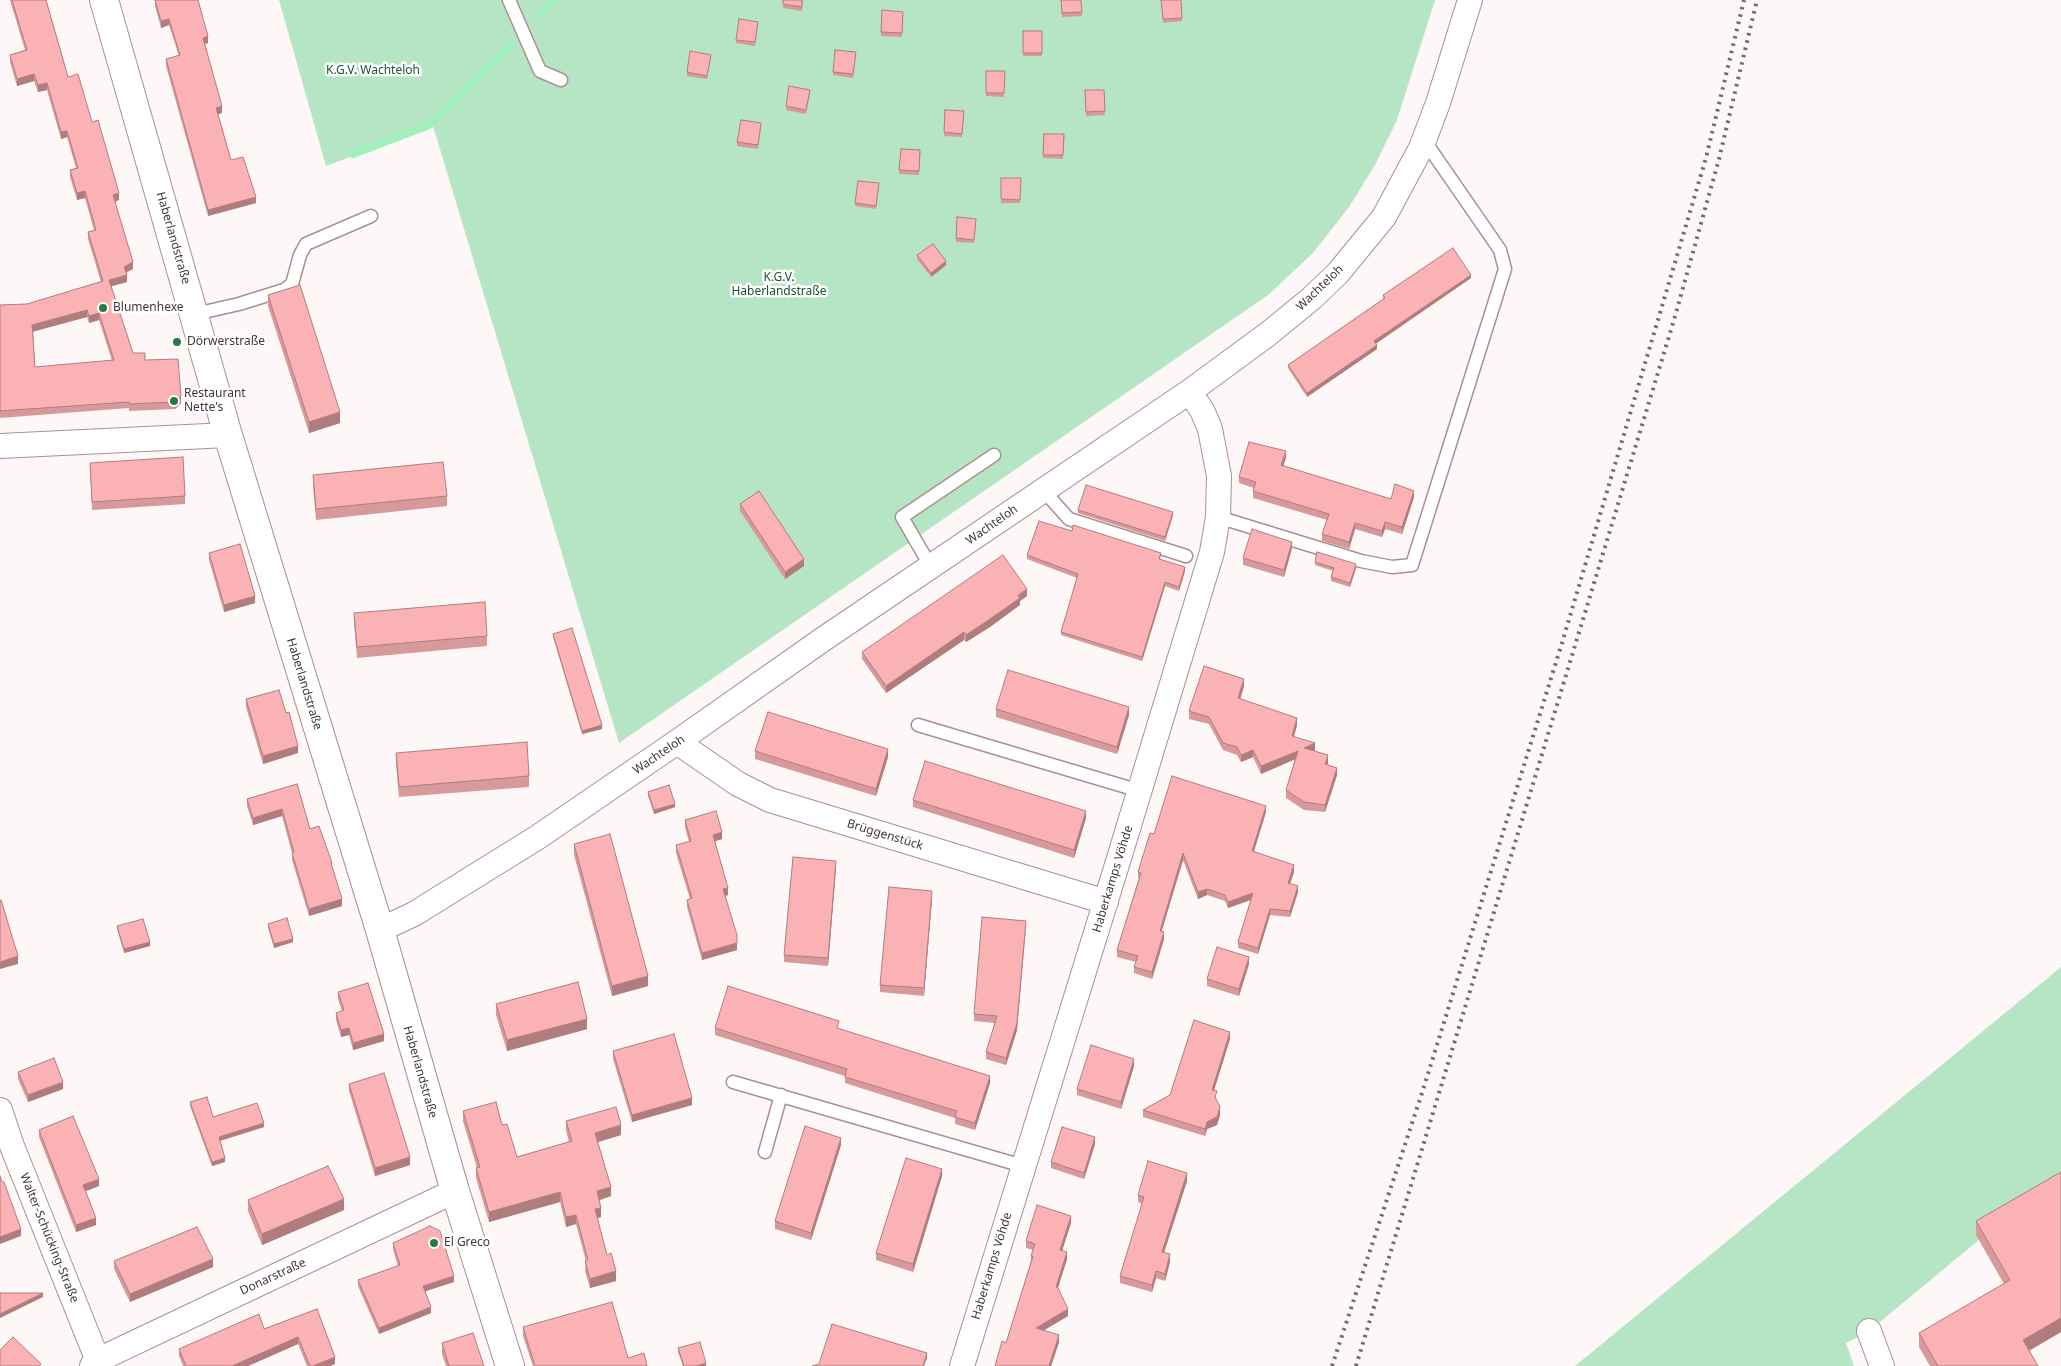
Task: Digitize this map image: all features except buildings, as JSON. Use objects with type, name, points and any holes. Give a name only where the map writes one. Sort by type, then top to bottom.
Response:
[{"type":"street","name":"Haberlandstraße","points":[[104,0],[228,435],[380,930],[455,1191],[510,1366]]},
{"type":"street","name":"Wachteloh","points":[[380,930],[414,914],[538,837],[822,640],[1189,392],[1268,334],[1312,298],[1338,273],[1384,216],[1424,140],[1438,103],[1470,0]]},
{"type":"street","name":"Haberkamps Vöhde","points":[[962,1366],[1212,552],[1218,517],[1220,476],[1210,429],[1202,410],[1189,392]]},
{"type":"street","points":[[0,446],[228,435]]},
{"type":"street","name":"Brüggenstück","points":[[677,742],[738,784],[770,800],[1106,902]]},
{"type":"street","name":"Walter-Schücking-Straße","points":[[0,1110],[12,1146],[97,1364]]},
{"type":"street","name":"Donarstraße","points":[[97,1364],[455,1191]]},
{"type":"street","points":[[1870,1331],[1882,1366]]},
{"type":"lane","points":[[509,0],[540,71],[561,80]]},
{"type":"lane","points":[[1218,517],[1361,561],[1392,567],[1412,566],[1506,268],[1500,250],[1424,140]]},
{"type":"lane","points":[[195,314],[239,304],[284,290],[292,284],[300,255],[306,244],[371,216]]},
{"type":"lane","points":[[931,567],[902,517],[994,455]]},
{"type":"lane","points":[[1043,490],[1069,519],[1186,556]]},
{"type":"lane","points":[[918,725],[1140,791]]},
{"type":"lane","points":[[733,1082],[1023,1166]]},
{"type":"lane","points":[[765,1152],[781,1095]]},
{"type":"green space","name":"K.G.V. Haberlandstraße","points":[[279,0],[1435,0],[1397,120],[1375,165],[1349,207],[1313,253],[1268,295],[619,743],[433,126],[326,166]]},
{"type":"green space","points":[[2061,967],[2061,1178],[2026,1201],[1869,1331],[1846,1343],[1854,1366],[1575,1366]]},
{"type":"waterway","points":[[541,13],[554,0]]},
{"type":"waterway","points":[[353,154],[429,125],[509,46]]},
{"type":"railway","points":[[1332,1366],[1422,1093],[1562,643],[1706,158],[1744,0]]},
{"type":"railway","points":[[1356,1366],[1674,320],[1719,159],[1757,0]]},
{"type":"place","name":"Blumenhexe","points":[[103,308]]},
{"type":"place","name":"Dörwerstraße","points":[[177,342]]},
{"type":"place","name":"Restaurant Nette's","points":[[174,401]]},
{"type":"place","name":"El Greco","points":[[434,1243]]},
{"type":"park label","name":"K.G.V. Wachteloh","points":[[373,71]]}]
